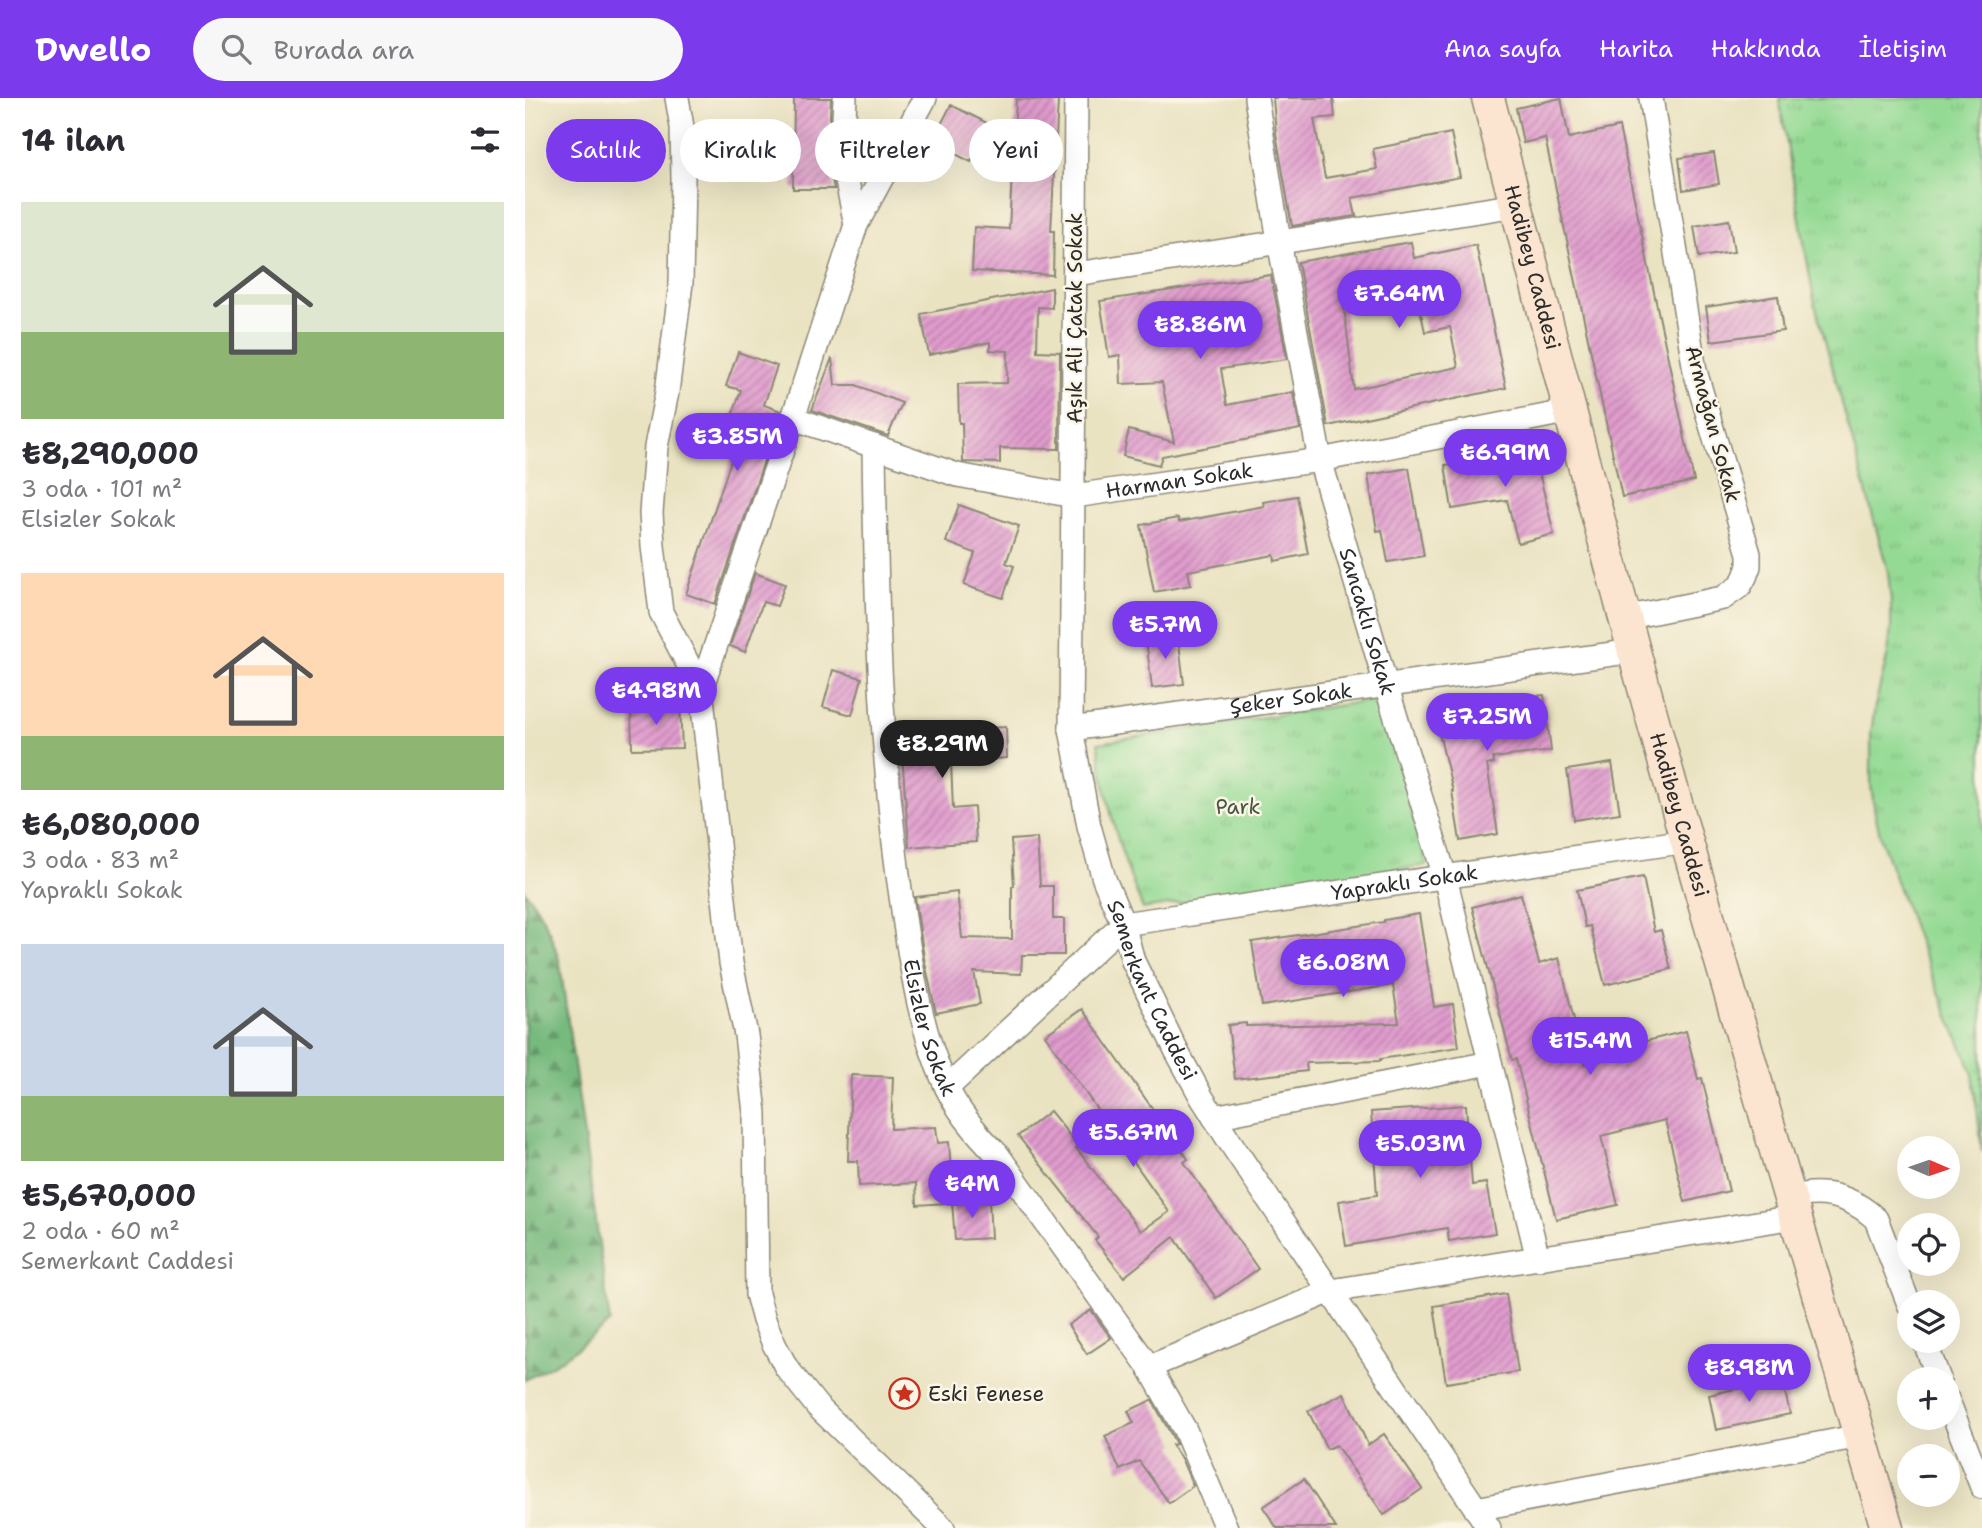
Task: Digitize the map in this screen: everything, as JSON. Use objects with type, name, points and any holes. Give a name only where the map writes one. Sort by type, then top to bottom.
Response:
[{"type":"main road","name":"Hadibey Caddesi","points":[[1488,98],[1625,618],[1687,841],[1887,1528]]},
{"type":"street","points":[[677,98],[682,127],[681,283],[655,458],[653,546],[661,612],[701,689],[731,963],[746,1035],[754,1099],[757,1155],[757,1294],[774,1344],[801,1388],[943,1528]]},
{"type":"street","points":[[845,98],[842,158],[856,225]]},
{"type":"street","points":[[701,689],[856,225],[925,98]]},
{"type":"street","name":"Aşık Ali Çatak Sokak","points":[[1074,496],[1076,98]]},
{"type":"street","name":"Sancaklı Sokak","points":[[1256,98],[1279,241],[1320,460],[1445,877],[1538,1259]]},
{"type":"street","name":"Armağan Sokak","points":[[1625,618],[1723,598],[1740,586],[1749,566],[1749,554],[1695,371],[1651,98]]},
{"type":"street","points":[[1076,274],[1517,205]]},
{"type":"street","name":"Harman Sokak","points":[[793,418],[957,475],[1074,496],[1320,460],[1571,411]]},
{"type":"street","name":"Elsizler Sokak","points":[[874,446],[879,645],[894,848],[914,979],[925,1023],[947,1088],[969,1123],[997,1154],[1149,1367],[1185,1430],[1226,1528]]},
{"type":"street","name":"Semerkant Caddesi","points":[[1074,496],[1072,729],[1089,826],[1104,879],[1123,924],[1133,961],[1176,1050],[1215,1117],[1483,1519]]},
{"type":"street","name":"Şeker Sokak","points":[[1072,729],[1634,651]]},
{"type":"street","name":"Yapraklı Sokak","points":[[1123,924],[1687,841]]},
{"type":"street","points":[[947,1088],[1123,924]]},
{"type":"street","points":[[1215,1117],[1490,1063]]},
{"type":"street","points":[[1149,1367],[1331,1291],[1538,1259],[1793,1208],[1802,1195],[1838,1196],[1865,1209],[1876,1219],[1904,1290]]},
{"type":"street","points":[[1959,1430],[1982,1487]]},
{"type":"street","points":[[1483,1519],[1860,1436]]},
{"type":"green space","points":[[1779,98],[1982,98],[1982,1152],[1973,1074],[1920,947],[1881,839],[1875,813],[1871,786],[1871,733],[1891,627],[1888,572],[1814,300]]},
{"type":"green space","name":"Park","points":[[1380,699],[1427,865],[1143,909],[1115,828],[1098,743]]},
{"type":"green space","points":[[525,891],[547,926],[560,964],[610,1322],[563,1359],[525,1380]]},
{"type":"building","points":[[794,98],[831,98],[830,119],[815,119],[815,182],[833,182],[834,189],[793,189],[793,182],[801,182],[801,119],[794,119]]},
{"type":"building","points":[[1273,98],[1333,98],[1335,117],[1314,119],[1325,178],[1377,169],[1373,149],[1451,133],[1460,177],[1352,198],[1356,216],[1292,226],[1276,133]]},
{"type":"building","points":[[1561,98],[1569,138],[1619,127],[1694,481],[1622,497],[1545,138],[1523,143],[1516,108]]},
{"type":"building","points":[[1016,99],[1058,101],[1057,119],[1015,119]]},
{"type":"building","points":[[951,105],[979,119],[969,119],[969,161],[955,154],[955,119],[944,119]]},
{"type":"building","points":[[1714,153],[1719,184],[1683,190],[1679,158]]},
{"type":"building","points":[[1012,182],[1054,182],[1051,231],[1054,231],[1053,275],[972,271],[974,227],[1009,229]]},
{"type":"building","points":[[1729,220],[1734,252],[1699,257],[1694,226]]},
{"type":"building","points":[[1411,242],[1414,258],[1476,245],[1506,388],[1328,426],[1298,262]],"holes":[[[1417,294],[1425,332],[1450,327],[1458,367],[1354,389],[1344,307]]]},
{"type":"building","points":[[1271,275],[1287,359],[1221,369],[1227,405],[1293,392],[1300,429],[1162,456],[1159,465],[1123,456],[1129,430],[1174,442],[1162,382],[1121,384],[1120,355],[1109,357],[1100,301]]},
{"type":"building","points":[[1052,288],[1052,308],[1038,307],[1037,351],[1060,352],[1059,449],[1000,448],[1000,463],[963,462],[958,384],[1007,383],[1008,351],[990,350],[990,342],[929,355],[921,314]]},
{"type":"building","points":[[1778,296],[1783,331],[1711,341],[1706,307]]},
{"type":"building","points":[[738,352],[777,366],[764,405],[781,411],[715,604],[686,594],[740,434],[727,430],[741,390],[726,386]]},
{"type":"building","points":[[832,358],[835,385],[856,385],[902,403],[888,436],[812,410]]},
{"type":"building","points":[[1532,444],[1554,534],[1518,543],[1507,500],[1452,509],[1445,465],[1497,457],[1496,453]]},
{"type":"building","points":[[1409,468],[1424,556],[1388,562],[1382,530],[1377,531],[1368,475]]},
{"type":"building","points":[[1297,496],[1308,554],[1275,561],[1274,555],[1188,571],[1191,585],[1154,592],[1141,525],[1178,518],[1179,522],[1264,506],[1263,502]]},
{"type":"building","points":[[959,505],[1019,526],[1006,563],[1014,566],[1003,598],[964,585],[975,553],[946,542]]},
{"type":"building","points":[[755,573],[785,584],[777,606],[763,602],[745,652],[730,646]]},
{"type":"building","points":[[1178,635],[1184,684],[1152,688],[1146,639]]},
{"type":"building","points":[[833,670],[862,678],[852,715],[823,707]]},
{"type":"building","points":[[1544,695],[1551,751],[1493,758],[1494,763],[1487,765],[1498,834],[1460,841],[1453,791],[1434,713],[1480,702]]},
{"type":"building","points":[[680,705],[682,748],[632,749],[631,707]]},
{"type":"building","points":[[948,725],[948,730],[1006,727],[1007,758],[951,762],[953,809],[974,807],[976,842],[909,847],[900,728]]},
{"type":"building","points":[[1612,763],[1620,813],[1574,820],[1567,770]]},
{"type":"building","points":[[1037,838],[1040,886],[1053,886],[1053,919],[1064,919],[1064,955],[1022,955],[1021,974],[974,972],[980,1004],[936,1013],[915,897],[957,892],[962,938],[1012,939],[1014,886],[1011,840]]},
{"type":"building","points":[[1643,877],[1654,932],[1661,930],[1671,969],[1605,985],[1590,926],[1585,927],[1577,890]]},
{"type":"building","points":[[1521,894],[1539,964],[1559,958],[1585,1064],[1617,1056],[1615,1049],[1686,1031],[1698,1079],[1702,1078],[1729,1191],[1685,1202],[1665,1120],[1601,1136],[1618,1205],[1556,1219],[1516,1059],[1512,1060],[1472,907]]},
{"type":"building","points":[[1419,914],[1434,1007],[1453,1004],[1459,1047],[1380,1061],[1306,1063],[1307,1071],[1235,1079],[1228,1025],[1399,1023],[1393,985],[1262,1006],[1252,942],[1384,922]]},
{"type":"building","points":[[1082,1009],[1188,1159],[1184,1162],[1258,1269],[1216,1298],[1174,1237],[1124,1277],[1095,1240],[1098,1237],[1018,1136],[1050,1111],[1141,1231],[1169,1212],[1045,1035]]},
{"type":"building","points":[[851,1075],[893,1077],[891,1129],[936,1127],[938,1143],[949,1142],[951,1173],[959,1172],[961,1202],[917,1205],[916,1183],[859,1186],[858,1161],[848,1161]]},
{"type":"building","points":[[1466,1105],[1472,1185],[1486,1183],[1495,1233],[1449,1241],[1447,1228],[1346,1246],[1339,1201],[1377,1195],[1371,1112]]},
{"type":"building","points":[[989,1200],[991,1238],[955,1240],[952,1202]]},
{"type":"building","points":[[1506,1294],[1518,1372],[1446,1383],[1434,1306]]},
{"type":"building","points":[[1091,1310],[1111,1338],[1087,1354],[1068,1325]]},
{"type":"building","points":[[1782,1378],[1790,1414],[1716,1430],[1709,1395]]},
{"type":"building","points":[[1344,1393],[1368,1445],[1384,1434],[1422,1489],[1384,1515],[1336,1445],[1327,1449],[1308,1411]]},
{"type":"building","points":[[1152,1400],[1176,1444],[1172,1445],[1193,1486],[1169,1503],[1139,1461],[1120,1470],[1105,1436],[1134,1423],[1128,1411]]},
{"type":"building","points":[[1304,1479],[1336,1528],[1277,1528],[1263,1507]]},
{"type":"place","name":"Eski Fenese","points":[[905,1394]]}]
